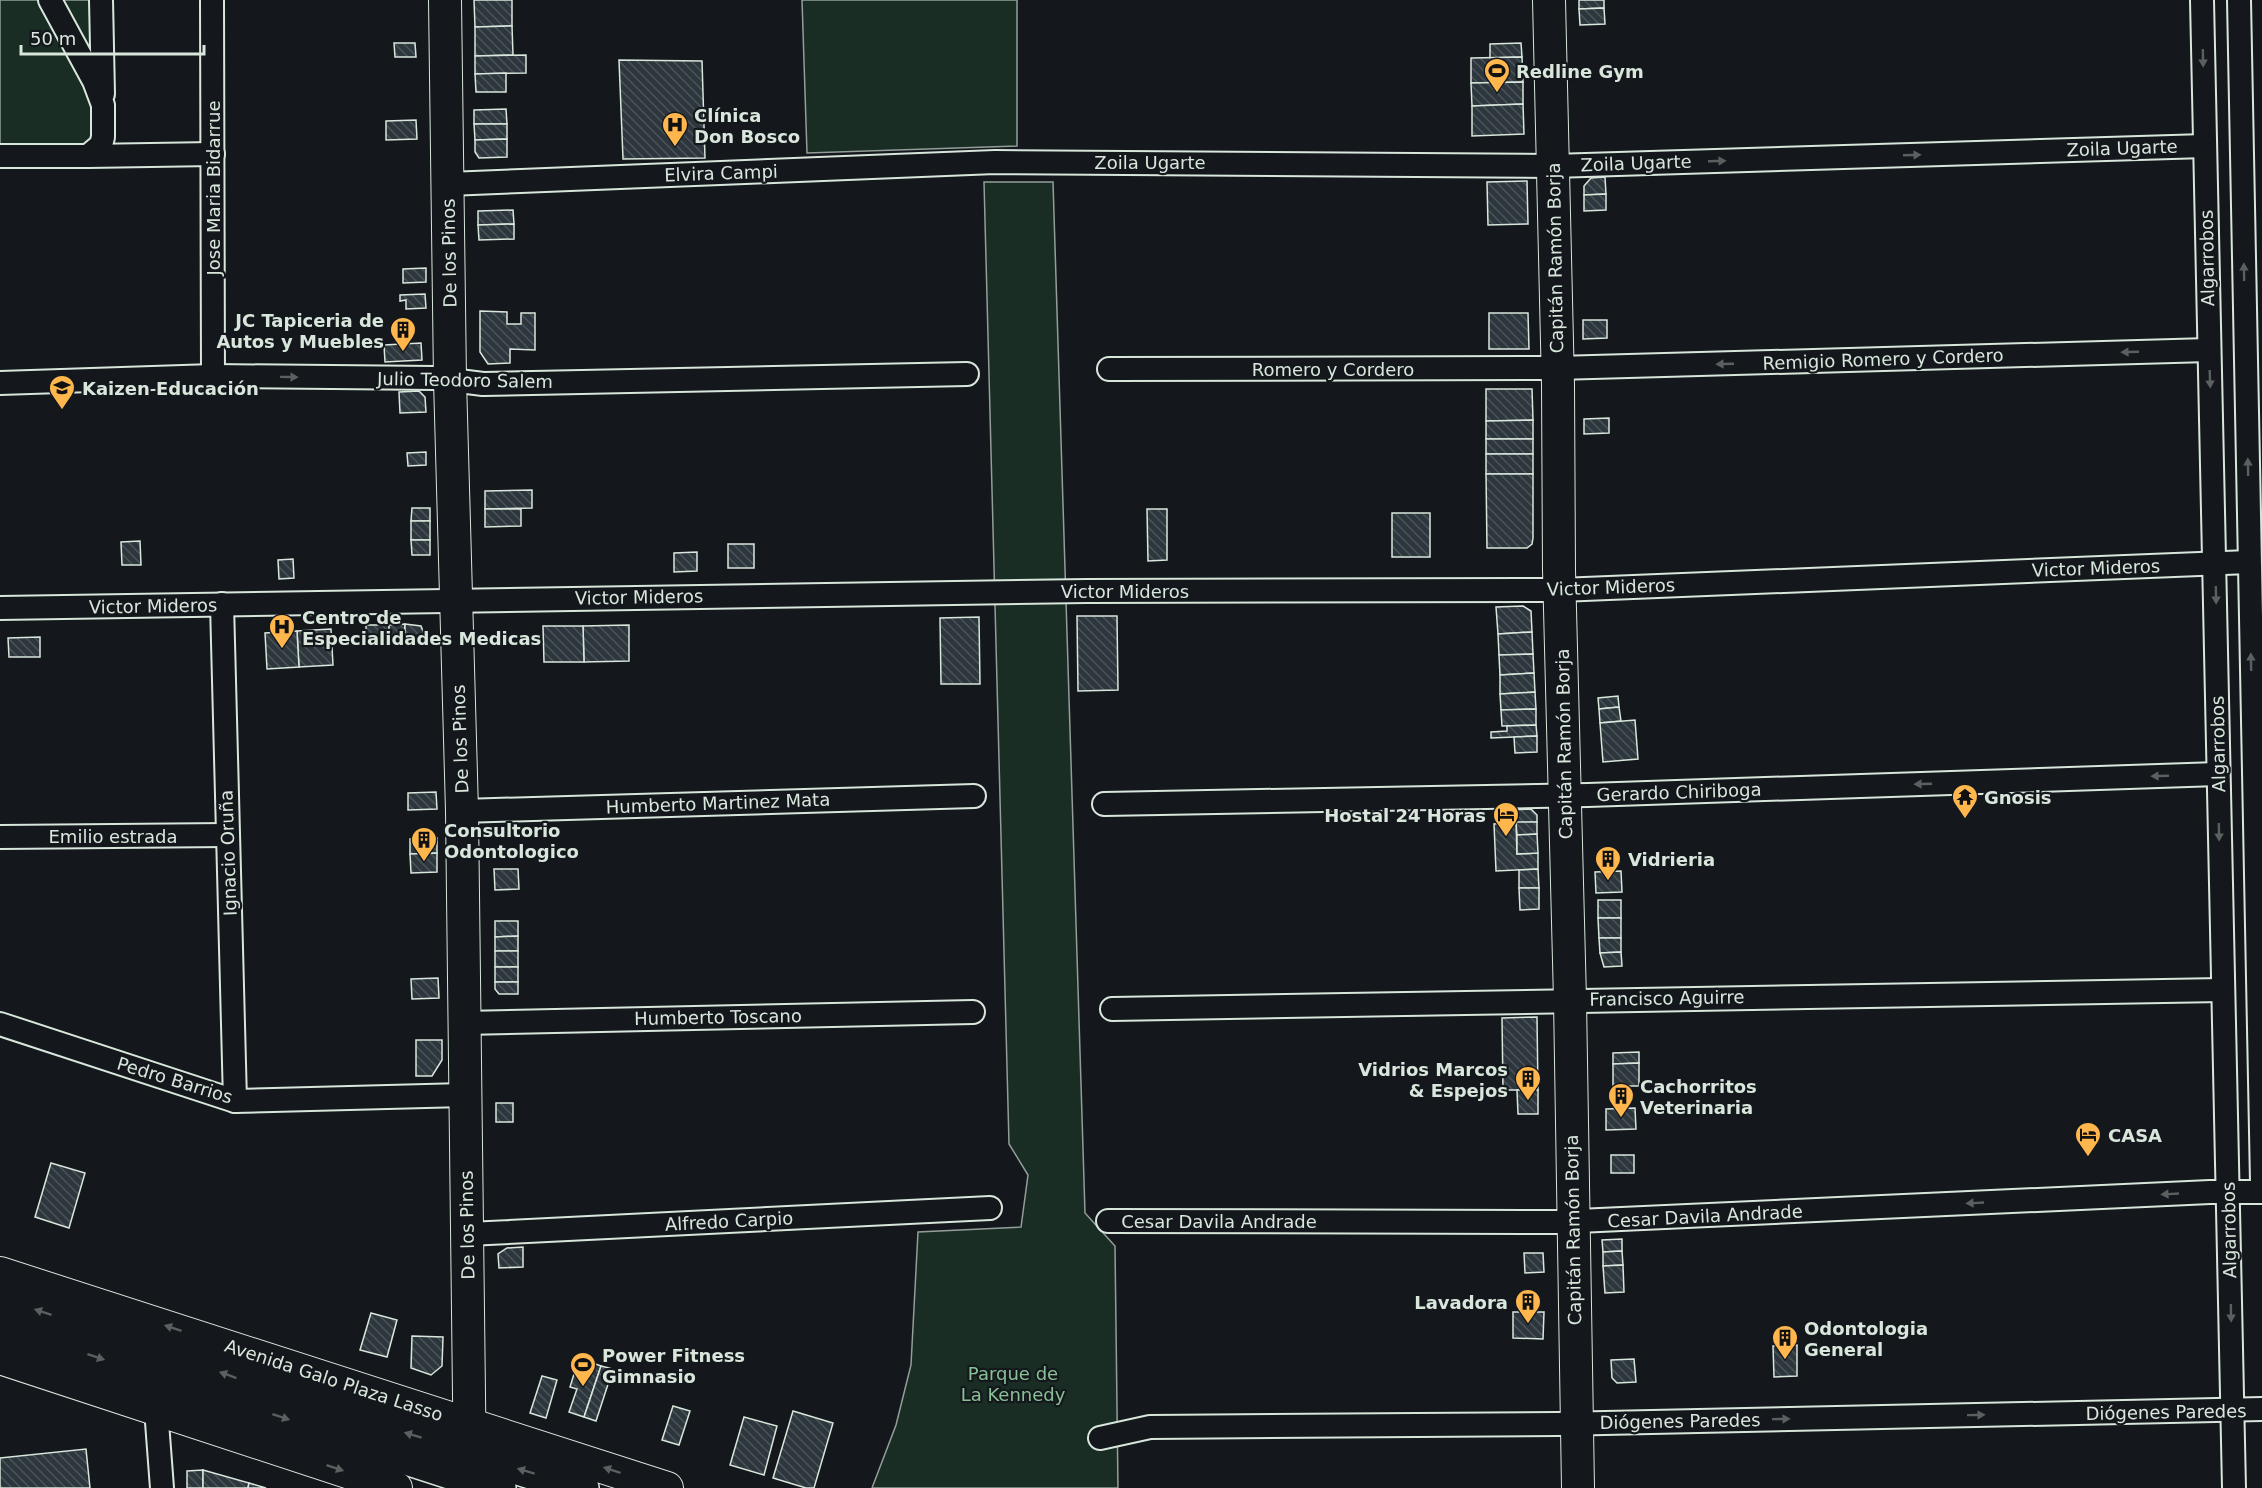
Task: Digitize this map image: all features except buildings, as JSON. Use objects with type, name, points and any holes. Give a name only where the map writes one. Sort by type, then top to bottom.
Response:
[{"type":"main road","name":"Avenida Galo Plaza Lasso","points":[[0,1298],[477,1461]]},
{"type":"main road","name":"Avenida Galo Plaza Lasso","points":[[0,1326],[477,1461],[582,1488]]},
{"type":"street","points":[[50,0],[94,81],[103,105]]},
{"type":"street","points":[[88,156],[101,145],[103,137],[101,0]]},
{"type":"street","name":"Jose Maria Bidarrue","points":[[212,0],[213,376]]},
{"type":"street","name":"De los Pinos","points":[[445,0],[450,380],[462,811],[464,1095],[477,1461]]},
{"type":"street","name":"Capitán Ramón Borja","points":[[1549,0],[1578,1488]]},
{"type":"street","name":"Algarrobos","points":[[2202,0],[2234,1488]]},
{"type":"street","name":"Algarrobos","points":[[2239,0],[2262,1183]]},
{"type":"street","name":"Zoila Ugarte","points":[[995,162],[1553,166],[2205,146]]},
{"type":"street","points":[[0,156],[213,154]]},
{"type":"street","name":"Elvira Campi","points":[[448,184],[995,162]]},
{"type":"street","name":"Remigio Romero y Cordero","points":[[1557,368],[2209,350]]},
{"type":"street","name":"Romero y Cordero","points":[[1109,369],[1557,368]]},
{"type":"street","name":"Julio Teodoro Salem","points":[[0,383],[213,376],[450,380],[483,384],[967,374]]},
{"type":"street","name":"Victor Mideros","points":[[0,608],[1087,591],[1560,590],[2249,562]]},
{"type":"street","name":"Ignacio Oruña","points":[[222,604],[235,1101]]},
{"type":"street","name":"Gerardo Chiriboga","points":[[1104,804],[1566,796],[2218,774]]},
{"type":"street","name":"Humberto Martinez Mata","points":[[462,811],[974,796]]},
{"type":"street","name":"Emilio estrada","points":[[0,837],[227,835]]},
{"type":"street","name":"Francisco Aguirre","points":[[1112,1009],[2222,990]]},
{"type":"street","name":"Humberto Toscano","points":[[464,1023],[973,1012]]},
{"type":"street","name":"Pedro Barrios","points":[[0,1024],[235,1101],[464,1095]]},
{"type":"street","name":"Cesar Davila Andrade","points":[[1108,1221],[1574,1222],[2229,1191],[2262,1192]]},
{"type":"street","name":"Alfredo Carpio","points":[[468,1234],[990,1208]]},
{"type":"street","name":"Avenida Galo Plaza Lasso","points":[[0,1273],[477,1461],[667,1488]]},
{"type":"street","points":[[0,1358],[396,1488]]},
{"type":"street","points":[[156,1409],[162,1488]]},
{"type":"street","name":"Diógenes Paredes","points":[[1100,1438],[1150,1427],[1576,1423],[2262,1409]]},
{"type":"green space","points":[[0,0],[100,0],[99,144],[0,155]]},
{"type":"green space","points":[[802,0],[1017,0],[1017,146],[807,153]]},
{"type":"green space","name":"Parque de La Kennedy","points":[[984,182],[1053,182],[1085,1213],[1115,1246],[1118,1488],[872,1488],[896,1425],[911,1365],[918,1232],[1021,1227],[1028,1175],[1009,1144]]},
{"type":"place","name":"Redline Gym","points":[[1497,94]]},
{"type":"place","name":"Clínica Don Bosco","points":[[675,148]]},
{"type":"place","name":"JC Tapiceria de Autos y Muebles","points":[[403,353]]},
{"type":"place","name":"Kaizen Educación","points":[[62,411]]},
{"type":"place","name":"Centro de Especialidades Medicas","points":[[282,650]]},
{"type":"place","name":"Gnosis","points":[[1965,820]]},
{"type":"place","name":"Hostal 24 Horas","points":[[1506,838]]},
{"type":"place","name":"Consultorio Odontologico","points":[[424,863]]},
{"type":"place","name":"Vidrieria","points":[[1608,882]]},
{"type":"place","name":"Vidrios Marcos & Espejos","points":[[1528,1102]]},
{"type":"place","name":"Cachorritos Veterinaria","points":[[1621,1119]]},
{"type":"place","name":"CASA","points":[[2088,1158]]},
{"type":"place","name":"Lavadora","points":[[1528,1325]]},
{"type":"place","name":"Odontologia General","points":[[1785,1361]]},
{"type":"place","name":"Power Fitness Gimnasio","points":[[583,1388]]}]
